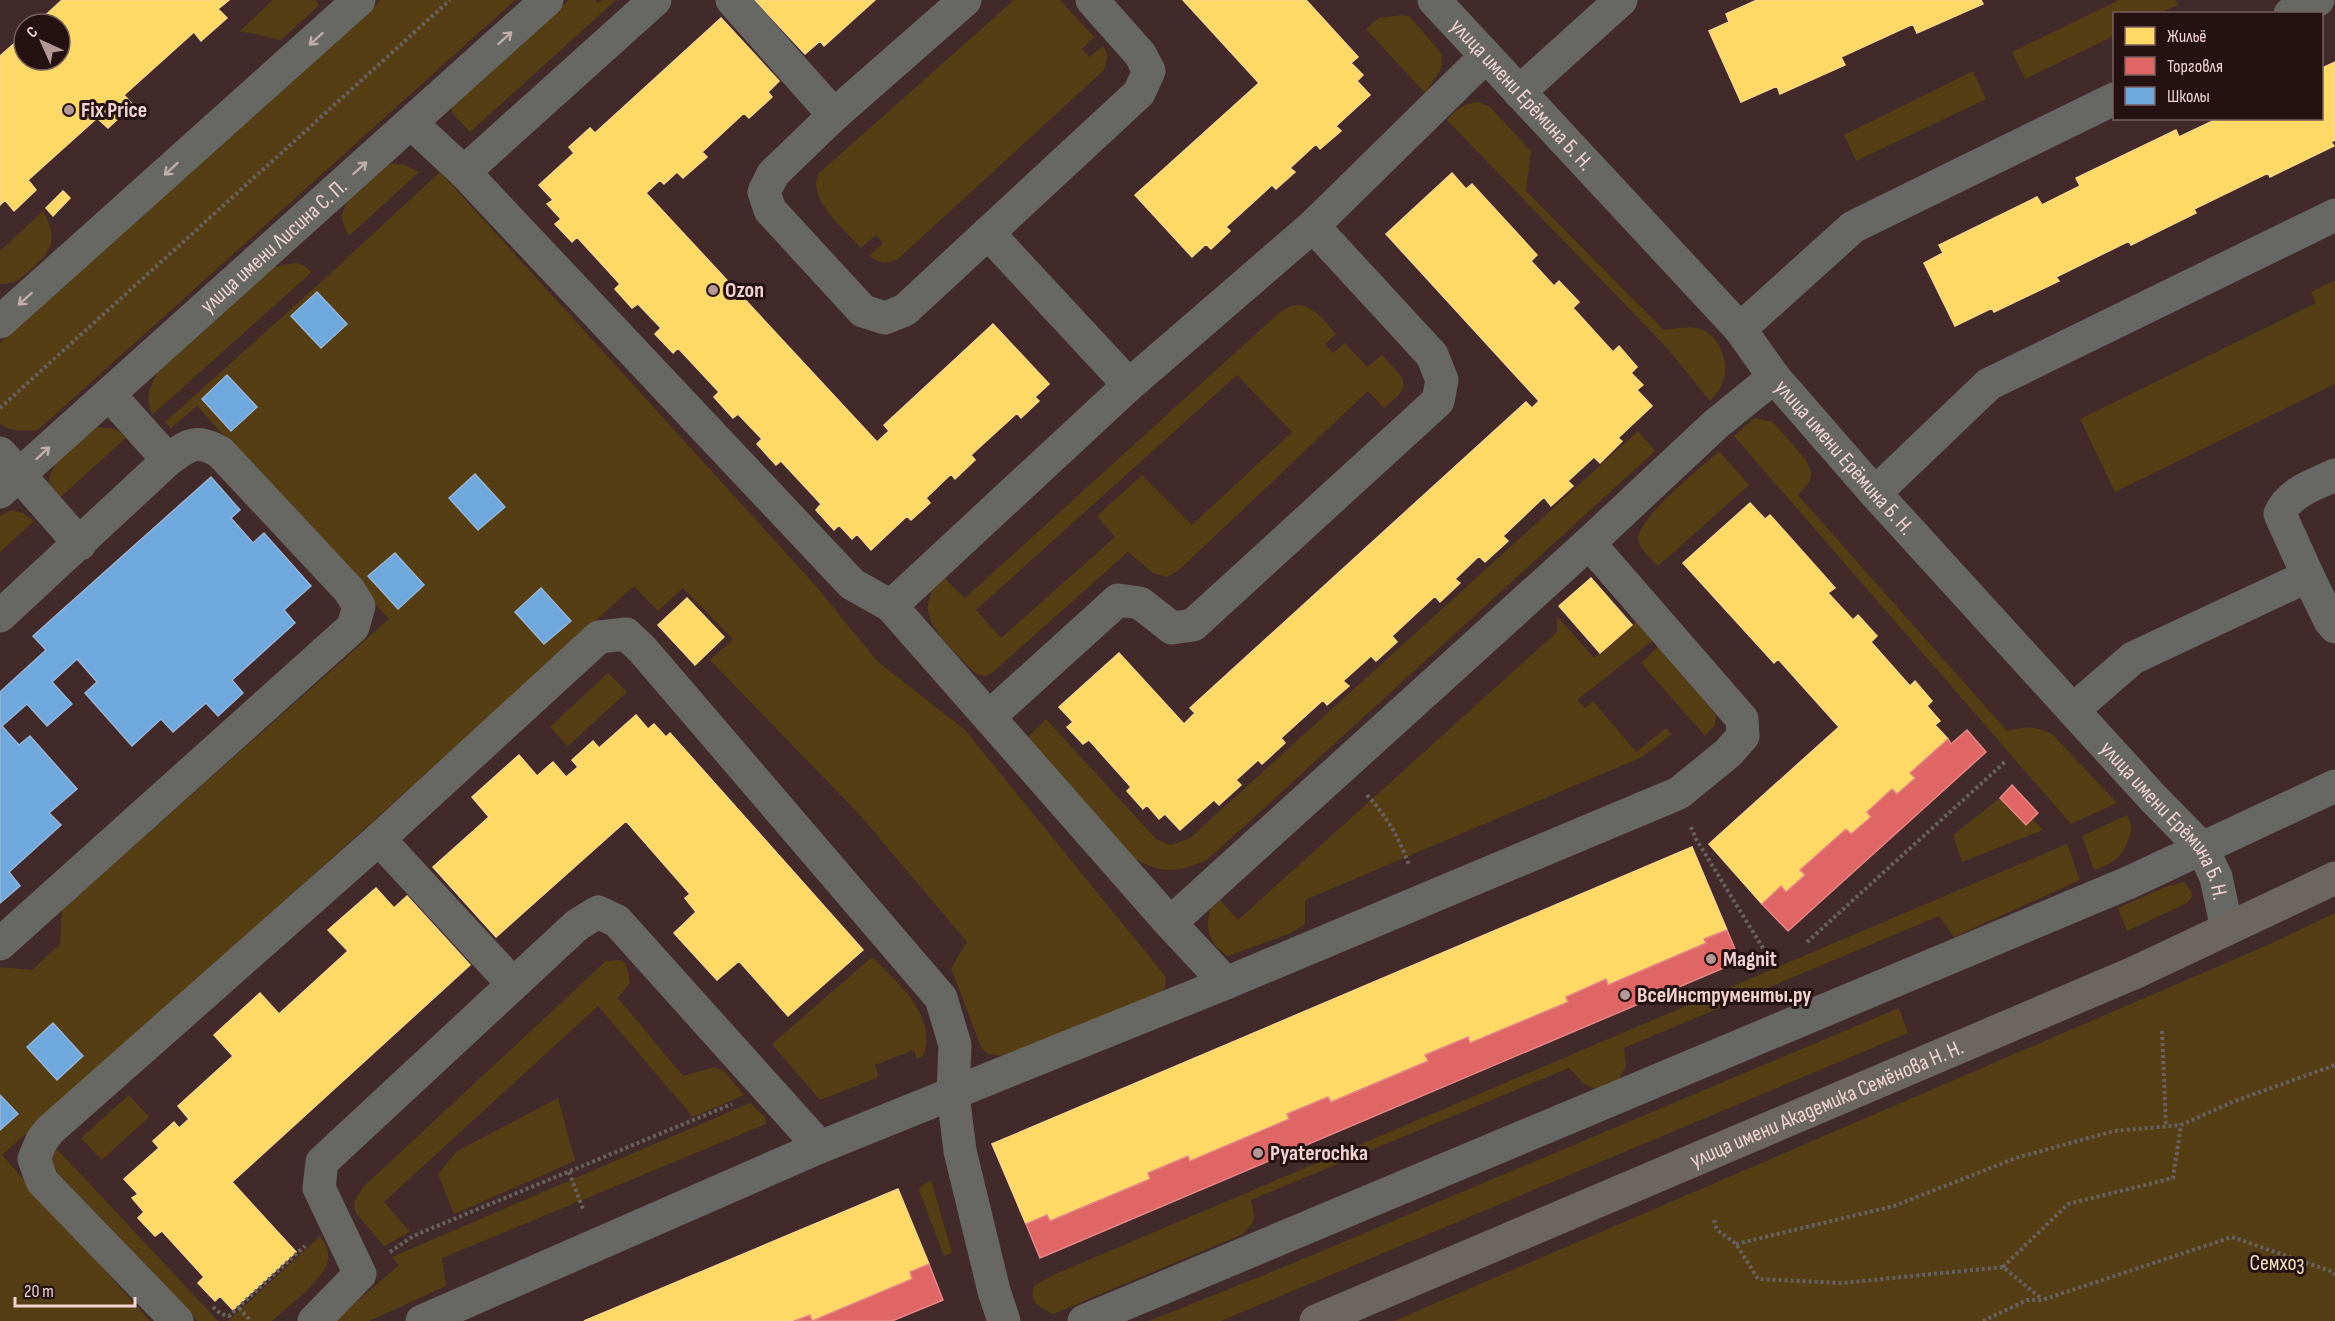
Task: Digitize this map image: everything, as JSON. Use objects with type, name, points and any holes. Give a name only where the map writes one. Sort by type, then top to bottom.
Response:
[{"type":"main road","name":"улица имени Академика Семёнова Н. Н.","points":[[1316,1321],[2103,986],[2335,878]]},
{"type":"street","points":[[0,322],[359,0]]},
{"type":"street","name":"улица имени Лисина С. П.","points":[[6,473],[109,394],[547,0]]},
{"type":"street","points":[[464,172],[655,0]]},
{"type":"street","points":[[732,0],[834,115]]},
{"type":"street","points":[[965,0],[834,115],[773,174],[764,192],[770,210],[863,311],[885,318],[905,310],[1139,93],[1149,71],[1140,54],[1092,0]]},
{"type":"street","name":"улица имени Ерёмина Б. Н.","points":[[1434,0],[1740,329],[1774,377],[1875,493],[2153,798],[2202,848],[2217,878],[2227,929]]},
{"type":"street","points":[[1519,92],[1621,0]]},
{"type":"street","points":[[2294,12],[2318,0]]},
{"type":"street","points":[[891,606],[1129,385],[1313,226],[1485,56]]},
{"type":"street","points":[[1740,329],[1853,227],[2113,100]]},
{"type":"street","points":[[411,123],[464,172],[852,584],[891,606],[1170,923],[1226,983]]},
{"type":"street","points":[[1875,493],[1989,384],[2335,215]]},
{"type":"street","points":[[990,716],[1118,600],[1140,603],[1172,628],[1193,625],[1438,401],[1442,380],[1432,355],[1313,226]]},
{"type":"street","points":[[988,232],[1129,385]]},
{"type":"street","points":[[1170,923],[1589,543],[1716,424],[1774,377]]},
{"type":"street","points":[[109,394],[168,460]]},
{"type":"street","points":[[0,616],[168,460],[190,444],[207,445],[219,452],[349,590],[359,606],[353,627],[0,944]]},
{"type":"street","points":[[6,473],[80,544]]},
{"type":"street","points":[[2335,476],[2297,493],[2285,502],[2280,514],[2308,576],[2335,627]]},
{"type":"street","points":[[422,1321],[820,1147],[1226,983],[1679,793],[1728,753],[1743,736],[1742,718],[1589,543]]},
{"type":"street","points":[[2073,710],[2133,658],[2308,576]]},
{"type":"street","points":[[177,1321],[42,1181],[34,1160],[50,1130],[379,839],[599,637],[626,634],[642,649],[941,998],[956,1045],[953,1094],[960,1151],[994,1291],[1004,1321]]},
{"type":"street","points":[[1084,1321],[2130,882],[2335,786]]},
{"type":"street","points":[[379,839],[513,984]]},
{"type":"street","points":[[314,1321],[360,1274],[319,1188],[322,1162],[577,925],[598,912],[617,921],[820,1147]]},
{"type":"path","points":[[0,408],[450,0]]},
{"type":"path","points":[[1807,942],[2006,761]]},
{"type":"path","points":[[1342,768],[1387,818],[1398,835],[1406,857]]},
{"type":"path","points":[[1679,793],[1696,839],[1768,958]]},
{"type":"path","points":[[2162,1031],[2166,1126]]},
{"type":"path","points":[[1736,1244],[1894,1206],[2016,1158],[2114,1131],[2181,1125],[2235,1101],[2335,1065]]},
{"type":"path","points":[[360,1274],[413,1236],[746,1098],[767,1087]]},
{"type":"path","points":[[1714,1220],[1717,1230],[1736,1244],[1758,1279],[1842,1283],[2003,1267],[2068,1204],[2174,1178],[2181,1125]]},
{"type":"path","points":[[569,1172],[580,1201]]},
{"type":"path","points":[[251,1321],[239,1308],[334,1220]]},
{"type":"path","points":[[1983,1321],[2027,1300],[2042,1300],[2232,1237],[2333,1272],[2335,1275]]},
{"type":"path","points":[[2003,1267],[2042,1300]]},
{"type":"green space","points":[[273,0],[315,0],[319,5],[281,40],[240,31]]},
{"type":"green space","points":[[381,0],[515,0],[38,430],[13,430],[0,423],[0,343]]},
{"type":"green space","points":[[569,0],[595,0],[598,3],[602,0],[616,0],[470,132],[453,114],[451,107]]},
{"type":"green space","points":[[1014,0],[1060,0],[1094,37],[1082,49],[1089,57],[1103,46],[1105,49],[1107,57],[1104,70],[898,259],[886,263],[876,260],[869,256],[883,243],[876,235],[861,248],[837,223],[822,203],[818,193],[816,183],[819,173]]},
{"type":"green space","points":[[2119,0],[2176,0],[2178,5],[2162,12],[2113,12],[2113,36],[2025,79],[2012,52]]},
{"type":"green space","points":[[1409,16],[1442,54],[1441,69],[1425,93],[1366,29],[1379,18]]},
{"type":"green space","points":[[1973,71],[1986,99],[1856,161],[1844,135]]},
{"type":"green space","points":[[1479,102],[1490,107],[1531,151],[1526,191],[1664,330],[1697,328],[1713,337],[1723,353],[1725,372],[1719,390],[1710,401],[1668,349],[1447,120],[1461,107]]},
{"type":"green space","points":[[388,163],[405,165],[419,172],[349,236],[342,218],[347,202],[359,187]]},
{"type":"green space","points":[[440,172],[815,585],[877,661],[965,730],[1166,977],[1165,988],[1159,994],[1001,1056],[988,1054],[981,1047],[951,968],[967,942],[860,815],[710,660],[733,639],[683,588],[658,611],[634,586],[2,1155],[150,1321],[0,1321],[0,967],[32,970],[60,944],[62,910],[389,619],[197,406],[171,428],[165,422]]},
{"type":"green space","points":[[43,211],[52,238],[48,251],[19,279],[0,284],[0,251]]},
{"type":"green space","points":[[296,263],[312,272],[152,415],[149,403],[150,392],[159,370],[274,267]]},
{"type":"green space","points":[[2335,280],[2335,384],[2115,492],[2080,419],[2316,303],[2311,292]]},
{"type":"green space","points":[[1300,305],[1316,313],[1336,334],[1325,344],[1333,353],[1345,343],[1367,367],[1382,355],[1402,377],[1404,387],[1398,396],[1384,408],[1368,391],[1179,570],[1167,577],[1153,573],[1128,552],[993,672],[983,676],[974,672],[943,639],[929,616],[928,604],[932,591],[943,577],[965,598],[1279,313],[1290,306]],"holes":[[[1237,375],[1292,432],[1192,525],[1142,475],[1097,516],[1115,537],[1001,638],[976,610]]]},
{"type":"green space","points":[[1754,418],[1773,422],[1806,460],[1811,472],[1810,481],[1798,495],[2007,731],[2030,728],[2052,734],[2117,803],[2071,824],[1734,436]]},
{"type":"green space","points":[[97,427],[115,429],[127,437],[54,503],[50,490],[53,468],[59,459]]},
{"type":"green space","points":[[1638,431],[1655,451],[1207,860],[1170,870],[1153,867],[1134,858],[1027,738],[1046,719],[1156,839],[1171,845],[1190,838]]},
{"type":"green space","points":[[1719,451],[1749,485],[1658,566],[1639,543],[1640,531],[1659,507]]},
{"type":"green space","points":[[11,510],[23,513],[34,521],[0,552],[0,516]]},
{"type":"green space","points":[[1557,616],[1594,658],[1637,621],[1652,641],[1577,700],[1585,708],[1593,701],[1636,752],[1666,728],[1672,734],[1642,757],[1305,900],[1305,924],[1291,933],[1228,956],[1215,945],[1208,930],[1208,922],[1209,913],[1218,898],[1238,920],[1557,632]]},
{"type":"green space","points":[[1658,647],[1716,715],[1715,725],[1705,736],[1641,663]]},
{"type":"green space","points":[[608,673],[627,692],[568,746],[550,727]]},
{"type":"green space","points":[[2000,798],[2025,825],[2032,818],[2043,830],[1962,862],[1953,835]]},
{"type":"green space","points":[[2127,815],[2132,827],[2124,850],[2116,860],[2094,870],[2082,836]]},
{"type":"green space","points":[[2067,844],[2080,880],[1954,937],[1939,916],[1624,1048],[1626,1066],[1619,1080],[1595,1089],[1583,1083],[1569,1068],[1251,1200],[1254,1218],[1243,1234],[1053,1314],[1040,1307],[1034,1300],[1034,1286],[1053,1275]]},
{"type":"green space","points":[[2184,882],[2191,891],[2192,897],[2187,903],[2127,931],[2118,908],[2165,887]]},
{"type":"green space","name":"Семхоз","points":[[2335,913],[2335,1321],[1394,1321],[2270,944]]},
{"type":"green space","points":[[872,957],[900,985],[916,1007],[926,1031],[925,1051],[922,1057],[917,1059],[914,1050],[875,1065],[877,1078],[820,1100],[772,1044]]},
{"type":"green space","points":[[621,960],[627,967],[630,983],[618,998],[683,1076],[714,1067],[725,1072],[744,1095],[693,1117],[598,1006],[384,1202],[410,1232],[384,1246],[355,1212],[354,1202],[363,1187],[606,961]]},
{"type":"green space","points":[[1899,1008],[1908,1033],[1221,1321],[1149,1321],[1291,1264]]},
{"type":"green space","points":[[129,1095],[149,1117],[102,1160],[81,1138]]},
{"type":"green space","points":[[558,1098],[575,1161],[454,1214],[438,1174],[457,1151]]},
{"type":"green space","points":[[750,1103],[765,1117],[766,1124],[442,1258],[446,1286],[369,1321],[334,1321],[399,1265],[392,1257]]},
{"type":"green space","points":[[57,1149],[218,1321],[198,1321],[58,1173],[51,1160]]},
{"type":"green space","points":[[931,1180],[952,1253],[944,1256],[919,1190]]},
{"type":"green space","points":[[320,1236],[328,1252],[326,1266],[305,1292],[272,1321],[228,1321]]},
{"type":"building: Жильё","points":[[62,0],[229,0],[218,9],[227,18],[201,41],[194,32],[124,95],[133,105],[108,128],[97,118],[28,180],[36,190],[14,211],[5,200],[0,205],[0,56],[12,46],[12,72],[72,72],[72,12],[49,12]]},
{"type":"building: Жильё","points":[[755,0],[875,0],[824,46],[820,41],[805,54]]},
{"type":"building: Жильё","points":[[1183,0],[1306,0],[1358,57],[1351,63],[1363,75],[1357,81],[1370,95],[1336,126],[1341,131],[1320,149],[1316,144],[1290,168],[1295,172],[1276,189],[1272,185],[1226,227],[1230,231],[1211,249],[1206,244],[1192,257],[1135,195],[1259,83]]},
{"type":"building: Жильё","points":[[1757,0],[1981,0],[1983,4],[1917,33],[1913,24],[1841,57],[1845,65],[1780,94],[1777,86],[1741,102],[1709,31],[1729,22],[1726,14]]},
{"type":"building: Жильё","points":[[721,18],[779,81],[768,92],[772,97],[749,118],[744,113],[702,152],[707,157],[683,178],[677,172],[664,184],[660,180],[646,193],[877,442],[889,431],[884,425],[993,324],[1049,384],[1035,397],[1039,401],[1021,418],[1017,413],[971,455],[975,460],[955,479],[951,474],[926,498],[930,503],[911,520],[907,516],[871,550],[857,534],[852,539],[839,525],[834,530],[816,510],[821,504],[781,461],[776,465],[757,444],[762,439],[738,414],[733,418],[714,397],[719,392],[678,348],[673,353],[655,334],[661,328],[638,304],[632,308],[615,289],[620,284],[577,237],[572,242],[555,224],[561,219],[547,204],[553,200],[539,185],[574,153],[569,147],[590,128],[595,133]]},
{"type":"building: Жильё","points":[[2335,62],[2335,140],[2331,142],[2334,146],[2270,177],[2268,173],[2194,209],[2196,213],[2131,245],[2129,241],[2056,277],[2059,281],[1994,312],[1992,308],[1955,326],[1924,263],[1943,253],[1939,245],[2037,197],[2042,205],[2080,186],[2076,178],[2176,130],[2179,137],[2215,120],[2323,120],[2323,68]]},
{"type":"building: Жильё","points":[[1452,173],[1466,189],[1472,184],[1537,255],[1531,261],[1554,286],[1559,281],[1579,302],[1573,308],[1613,352],[1619,346],[1637,367],[1631,373],[1643,385],[1637,390],[1652,406],[1618,438],[1622,441],[1600,463],[1594,457],[1568,481],[1573,486],[1551,506],[1544,497],[1503,536],[1508,541],[1485,562],[1479,556],[1455,579],[1460,583],[1440,602],[1435,596],[1392,636],[1397,642],[1376,661],[1371,656],[1343,681],[1349,686],[1327,705],[1323,700],[1281,738],[1285,743],[1262,764],[1258,760],[1236,780],[1241,785],[1219,805],[1214,800],[1180,830],[1165,814],[1159,819],[1147,805],[1143,809],[1127,791],[1131,787],[1089,740],[1083,744],[1067,727],[1073,722],[1059,707],[1119,653],[1184,724],[1195,713],[1190,708],[1526,402],[1532,408],[1539,401],[1386,234]]},
{"type":"building: Жильё","points":[[63,191],[70,198],[53,216],[46,208]]},
{"type":"building: Жильё","points":[[1750,503],[1765,519],[1770,515],[1835,588],[1828,593],[1853,620],[1858,615],[1877,636],[1871,642],[1910,686],[1915,681],[1932,701],[1927,706],[1940,721],[1935,725],[1948,739],[1910,773],[1915,778],[1897,794],[1892,789],[1867,812],[1871,817],[1851,834],[1846,829],[1800,870],[1805,875],[1786,892],[1781,886],[1762,904],[1709,844],[1839,727],[1778,659],[1774,663],[1683,563]]},
{"type":"building: Жильё","points":[[1591,578],[1632,625],[1600,653],[1559,606]]},
{"type":"building: Жильё","points":[[687,598],[724,637],[695,665],[658,625]]},
{"type":"building: Жильё","points":[[636,715],[648,729],[654,724],[666,737],[670,733],[863,950],[788,1016],[739,961],[717,980],[674,933],[696,912],[685,898],[690,894],[626,821],[496,937],[433,867],[489,817],[472,797],[519,755],[537,776],[553,762],[566,777],[578,767],[572,760],[593,741],[599,748]]},
{"type":"building: Жильё","points":[[1692,847],[1727,930],[1704,939],[1706,943],[1608,985],[1606,979],[1566,997],[1568,1002],[1470,1043],[1468,1037],[1425,1055],[1428,1061],[1331,1102],[1328,1097],[1287,1114],[1289,1119],[1190,1161],[1188,1156],[1148,1173],[1150,1179],[1050,1221],[1047,1215],[1026,1224],[992,1144]]},
{"type":"building: Жильё","points":[[376,888],[394,908],[407,896],[470,965],[232,1182],[296,1252],[233,1310],[220,1296],[215,1301],[198,1283],[204,1277],[162,1231],[155,1236],[138,1218],[144,1212],[132,1198],[138,1194],[124,1179],[159,1148],[153,1141],[174,1122],[179,1128],[189,1119],[178,1106],[233,1056],[214,1035],[260,993],[279,1014],[348,951],[328,930]]},
{"type":"building: Жильё","points":[[898,1189],[929,1264],[910,1272],[912,1279],[812,1321],[810,1315],[794,1321],[584,1321]]},
{"type":"building: Торговля","points":[[1967,730],[1986,752],[1788,931],[1762,904],[1781,886],[1786,892],[1805,875],[1800,870],[1846,829],[1851,834],[1871,817],[1867,812],[1892,789],[1897,794],[1915,778],[1910,773],[1948,739],[1951,744]]},
{"type":"building: Торговля","points":[[2012,785],[2038,813],[2026,825],[2000,798]]},
{"type":"building: Торговля","points":[[1727,930],[1740,961],[1040,1258],[1026,1224],[1047,1215],[1050,1221],[1150,1179],[1148,1173],[1188,1156],[1190,1161],[1289,1119],[1287,1114],[1328,1097],[1331,1102],[1428,1061],[1425,1055],[1468,1037],[1470,1043],[1568,1002],[1566,997],[1606,979],[1608,985],[1706,943],[1704,939]]},
{"type":"building: Торговля","points":[[929,1264],[943,1300],[892,1321],[812,1321],[912,1279],[910,1272]]},
{"type":"building: Торговля","points":[[810,1315],[812,1321],[794,1321]]},
{"type":"building: Школы","points":[[317,292],[347,324],[321,348],[291,316]]},
{"type":"building: Школы","points":[[227,375],[257,407],[231,431],[202,399]]},
{"type":"building: Школы","points":[[475,474],[505,507],[478,530],[449,498]]},
{"type":"building: Школы","points":[[211,477],[240,510],[231,518],[253,543],[264,533],[311,586],[284,610],[295,623],[232,680],[243,693],[218,716],[206,703],[173,732],[161,719],[132,746],[85,693],[97,682],[77,659],[52,682],[72,704],[47,726],[27,704],[2,726],[19,745],[30,736],[77,789],[49,813],[61,825],[9,872],[20,886],[0,903],[0,692],[46,650],[33,636]]},
{"type":"building: Школы","points":[[395,553],[424,585],[398,609],[368,576]]},
{"type":"building: Школы","points":[[541,588],[571,621],[544,644],[515,612]]},
{"type":"building: Школы","points":[[53,1023],[83,1056],[57,1080],[27,1047]]},
{"type":"building: Школы","points":[[0,1095],[18,1114],[0,1130]]},
{"type":"place","name":"Fix Price","points":[[69,110]]},
{"type":"place","name":"Ozon","points":[[713,290]]},
{"type":"place","name":"Magnit","points":[[1711,959]]},
{"type":"place","name":"ВсеИнструменты.ру","points":[[1625,995]]},
{"type":"place","name":"Pyaterochka","points":[[1258,1153]]}]
